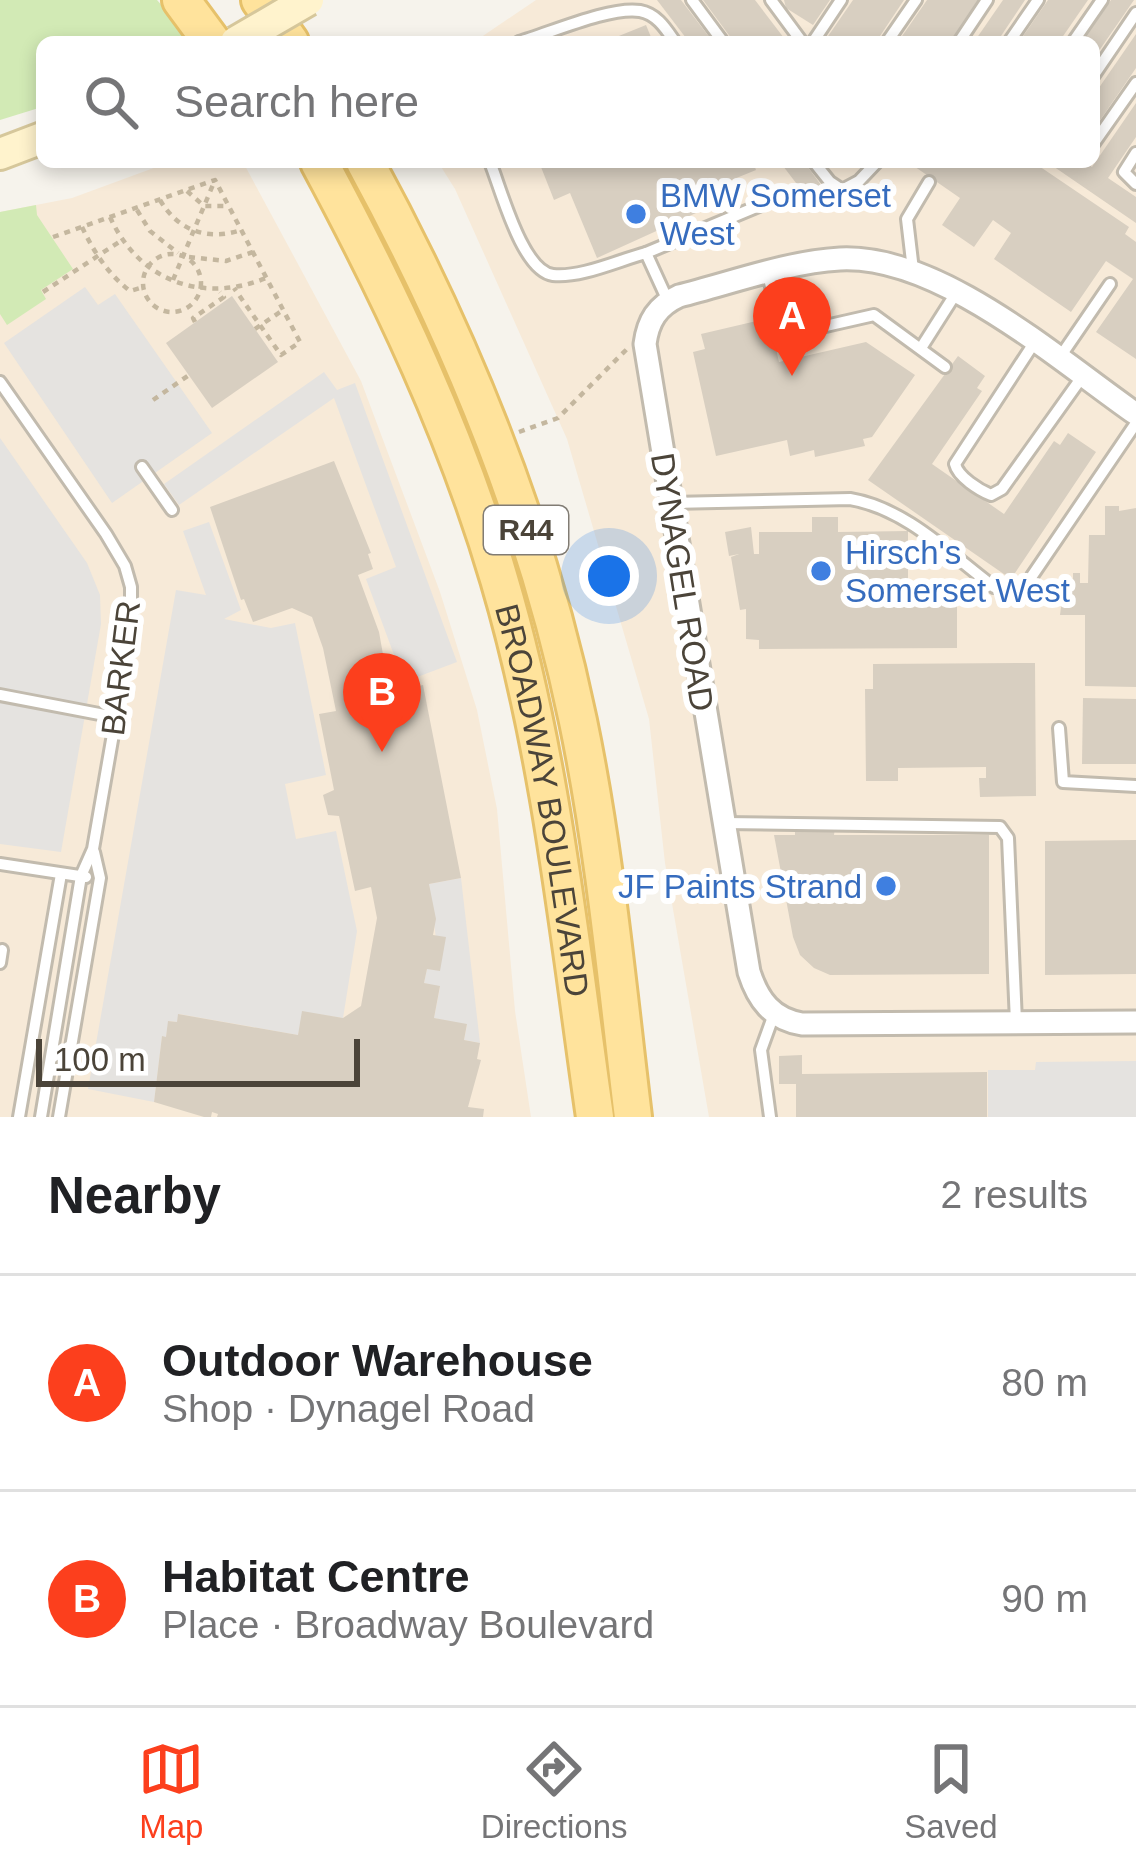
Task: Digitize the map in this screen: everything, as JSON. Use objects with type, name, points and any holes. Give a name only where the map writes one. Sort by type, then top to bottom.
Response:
[{"type":"main road","points":[[181,0],[208,36]]},
{"type":"main road","points":[[211,0],[235,36]]},
{"type":"main road","points":[[260,0],[287,36]]},
{"type":"main road","points":[[275,0],[289,36]]},
{"type":"main road","points":[[294,168],[412,392],[451,438]]},
{"type":"main road","name":"BROADWAY BOULEVARD","points":[[322,168],[372,260],[451,438],[500,581],[547,787],[595,1117]]},
{"type":"main road","name":"BROADWAY BOULEVARD","points":[[367,168],[419,261],[497,440],[542,575],[578,720],[600,849],[633,1117]]},
{"type":"street","points":[[249,36],[308,0]]},
{"type":"street","points":[[0,139],[36,136]]},
{"type":"street","points":[[0,154],[36,138]]},
{"type":"street","points":[[644,344],[652,319],[668,301],[844,259],[913,270],[957,290],[1136,414]]},
{"type":"street","name":"DYNAGEL ROAD","points":[[644,344],[749,972],[754,988],[774,1014]]},
{"type":"street","points":[[774,1014],[802,1024],[1136,1022]]},
{"type":"lane","points":[[692,0],[719,36]]},
{"type":"lane","points":[[771,0],[798,36]]},
{"type":"lane","points":[[817,36],[841,0]]},
{"type":"lane","points":[[891,36],[916,0]]},
{"type":"lane","points":[[963,36],[988,0]]},
{"type":"lane","points":[[1014,36],[1038,0]]},
{"type":"lane","points":[[1077,36],[1102,0]]},
{"type":"lane","points":[[539,36],[620,12],[639,11],[654,16],[670,36]]},
{"type":"lane","points":[[1100,67],[1136,14]]},
{"type":"lane","points":[[1100,134],[1136,82]]},
{"type":"lane","points":[[1136,153],[1124,172],[1136,184]]},
{"type":"lane","points":[[492,168],[522,245],[530,260],[546,273],[567,274],[646,253],[773,200]]},
{"type":"lane","points":[[819,168],[842,190],[871,168]]},
{"type":"lane","points":[[913,270],[907,219],[928,182]]},
{"type":"lane","points":[[646,253],[668,301]]},
{"type":"lane","points":[[768,274],[786,335],[874,315],[945,367]]},
{"type":"lane","points":[[1058,360],[1110,284]]},
{"type":"lane","points":[[921,348],[957,290]]},
{"type":"lane","points":[[1034,343],[955,464],[956,471],[984,492],[991,495],[1002,489],[1082,377]]},
{"type":"lane","name":"BARKER","points":[[0,382],[125,566],[133,609],[41,1117]]},
{"type":"lane","points":[[1032,576],[1136,423]]},
{"type":"lane","points":[[142,467],[172,510]]},
{"type":"lane","points":[[670,503],[870,502],[900,516],[994,587]]},
{"type":"lane","points":[[0,695],[115,717]]},
{"type":"lane","points":[[1059,728],[1063,782],[1136,786]]},
{"type":"lane","points":[[724,823],[1000,827],[1007,838],[1016,1022]]},
{"type":"lane","name":"BARKER","points":[[59,1117],[100,878],[93,849]]},
{"type":"lane","points":[[0,864],[100,878]]},
{"type":"lane","points":[[19,1117],[61,874]]},
{"type":"lane","points":[[62,1002],[78,1004]]},
{"type":"lane","points":[[770,1117],[761,1049],[774,1014]]},
{"type":"path","points":[[53,237],[215,180]]},
{"type":"path","points":[[172,282],[215,180]]},
{"type":"path","points":[[215,180],[300,342],[281,356],[234,288]]},
{"type":"path","points":[[187,190],[204,206],[229,206]]},
{"type":"path","points":[[160,200],[173,219],[193,231],[218,236],[241,230]]},
{"type":"path","points":[[136,208],[160,242],[183,255],[196,266],[200,289],[190,306],[171,312],[152,305],[142,287],[147,267],[167,254],[183,255],[211,262],[253,252]]},
{"type":"path","points":[[110,217],[122,240],[147,267],[172,282],[219,290],[266,278]]},
{"type":"path","points":[[82,227],[98,256],[130,291],[142,287]]},
{"type":"path","points":[[43,292],[122,240]]},
{"type":"path","points":[[196,322],[193,318],[224,297],[219,290]]},
{"type":"path","points":[[257,327],[283,310]]},
{"type":"path","points":[[497,440],[558,418],[626,350],[644,344]]},
{"type":"path","points":[[153,400],[189,375]]},
{"type":"shaded area","points":[[536,0],[1136,0],[1136,1117],[709,1117],[665,863],[649,719],[567,439],[442,168],[1100,168],[1100,36],[483,36]]},
{"type":"shaded area","points":[[154,168],[246,168],[361,381],[440,592],[477,710],[497,809],[515,1011],[531,1117],[0,1117],[0,212],[72,198]]},
{"type":"shaded area","points":[[85,287],[98,305],[115,294],[212,433],[112,503],[4,343]]},
{"type":"shaded area","points":[[324,372],[337,390],[355,383],[457,662],[404,682],[366,579],[396,567],[334,398],[179,505],[164,484]]},
{"type":"shaded area","points":[[0,438],[87,563],[100,595],[101,624],[61,852],[0,844]]},
{"type":"shaded area","points":[[209,522],[241,610],[224,619],[271,628],[295,623],[326,775],[285,784],[296,839],[336,831],[357,931],[343,1018],[303,1012],[298,1035],[179,1014],[177,1022],[169,1021],[166,1037],[162,1037],[154,1102],[88,1089],[176,590],[206,595],[183,531]]},
{"type":"shaded area","points":[[461,878],[480,1043],[464,1040],[467,1025],[434,1018],[440,987],[424,983],[427,969],[440,970],[429,884]]},
{"type":"shaded area","points":[[1136,1061],[1136,1117],[988,1117],[988,1070],[1035,1070],[1036,1062]]},
{"type":"green space","points":[[0,0],[157,0],[188,36],[36,36],[36,109],[0,120]]},
{"type":"green space","points":[[36,205],[37,215],[73,269],[41,290],[46,299],[7,325],[0,314],[0,212]]},
{"type":"building","points":[[657,0],[681,0],[708,36],[684,36]]},
{"type":"building","points":[[703,0],[755,0],[782,36],[730,36]]},
{"type":"building","points":[[784,0],[830,0],[813,25],[786,8]]},
{"type":"building","points":[[853,0],[904,0],[880,36],[828,36]]},
{"type":"building","points":[[927,0],[979,0],[955,36],[902,36]]},
{"type":"building","points":[[1003,0],[1025,0],[1001,36],[978,36]]},
{"type":"building","points":[[1048,0],[1088,0],[1063,36],[1023,36]]},
{"type":"building","points":[[1111,0],[1134,0],[1100,49],[1100,36],[1086,36]]},
{"type":"building","points":[[646,25],[651,36],[619,36]]},
{"type":"building","points":[[1136,34],[1136,68],[1100,120],[1100,86]]},
{"type":"building","points":[[1136,103],[1136,137],[1108,178],[1136,197],[1136,223],[1056,168],[1100,168],[1100,155]]},
{"type":"building","name":"BMW Somerset West","points":[[541,168],[756,170],[712,188],[718,203],[597,258],[570,193],[554,200]]},
{"type":"building","points":[[785,168],[808,168],[824,189],[809,200]]},
{"type":"building","points":[[917,168],[1042,168],[1129,227],[1125,234],[1136,242],[1136,359],[1096,332],[1133,279],[1106,261],[1071,312],[994,259],[1011,233],[993,220],[974,247],[942,225],[960,198]]},
{"type":"building","points":[[232,296],[278,362],[212,408],[166,343]]},
{"type":"building","points":[[769,318],[779,362],[866,342],[915,375],[872,437],[863,439],[865,446],[815,457],[814,450],[790,456],[787,440],[716,456],[693,352],[705,349],[701,334]]},
{"type":"building","points":[[958,356],[985,376],[977,388],[982,391],[932,464],[1004,514],[1054,441],[1060,445],[1068,433],[1096,452],[1011,579],[868,480]]},
{"type":"building","points":[[334,461],[371,553],[373,569],[358,575],[384,660],[393,658],[399,690],[423,685],[461,878],[429,884],[436,919],[433,935],[446,937],[440,971],[427,969],[424,983],[440,986],[434,1018],[467,1024],[464,1040],[480,1043],[477,1059],[481,1060],[468,1107],[484,1109],[483,1117],[217,1117],[212,1112],[211,1117],[204,1117],[154,1102],[162,1036],[166,1037],[168,1021],[177,1022],[178,1014],[298,1035],[302,1011],[343,1018],[361,1006],[377,918],[371,887],[355,891],[339,816],[328,815],[323,795],[334,790],[319,714],[336,711],[323,648],[312,617],[292,608],[253,622],[210,507]]},
{"type":"building","points":[[1105,506],[1119,506],[1119,511],[1136,508],[1136,687],[1085,686],[1085,615],[1060,615],[1064,583],[1073,583],[1073,573],[1080,573],[1080,583],[1088,583],[1089,535],[1105,535]]},
{"type":"building","name":"Hirsch's Somerset West","points":[[812,517],[838,517],[838,532],[908,531],[908,585],[957,585],[957,648],[759,649],[759,640],[746,639],[746,609],[740,610],[731,557],[739,554],[729,556],[725,532],[751,527],[754,554],[759,554],[759,532],[812,532]]},
{"type":"building","points":[[1035,663],[1036,796],[980,797],[979,778],[986,778],[986,767],[898,768],[898,781],[866,781],[865,689],[873,689],[873,664]]},
{"type":"building","points":[[1083,698],[1136,699],[1136,764],[1082,764]]},
{"type":"building","name":"JF Paints Strand","points":[[795,828],[835,828],[834,835],[989,835],[989,974],[830,975],[814,968],[800,955],[793,937],[774,835],[795,835]]},
{"type":"building","points":[[1136,840],[1136,974],[1045,975],[1045,841]]},
{"type":"building","points":[[802,1055],[802,1074],[987,1072],[987,1117],[796,1117],[796,1084],[779,1084],[779,1056]]},
{"type":"place","name":"BMW Somerset West","points":[[636,214]]},
{"type":"place","name":"Outdoor Warehouse","points":[[792,376]]},
{"type":"place","name":"Hirsch's Somerset West","points":[[821,571]]},
{"type":"place","name":"Habitat Centre","points":[[382,752]]},
{"type":"place","name":"JF Paints Strand","points":[[886,886]]}]
